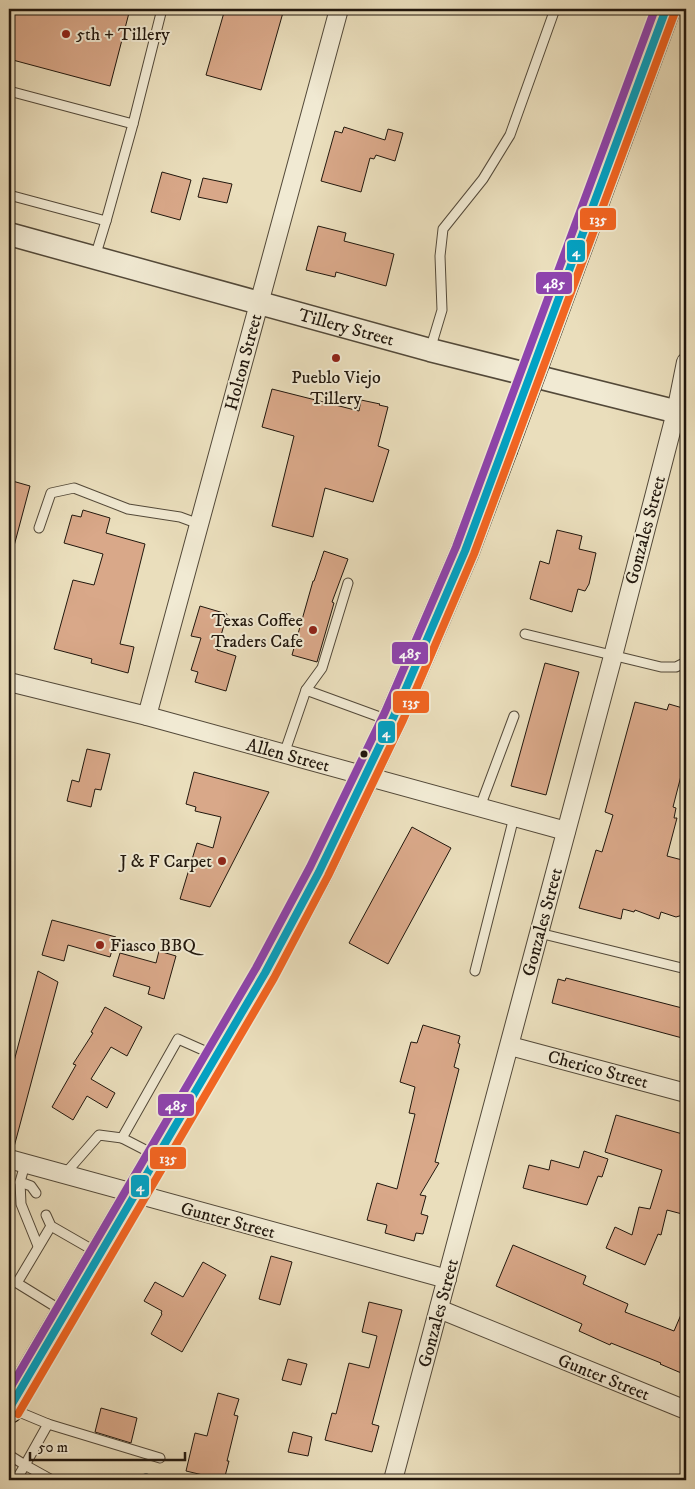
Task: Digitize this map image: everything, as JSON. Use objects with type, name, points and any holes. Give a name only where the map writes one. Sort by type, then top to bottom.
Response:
[{"type":"main road","points":[[9,1409],[265,973],[319,872],[391,722],[465,551],[666,9]]},
{"type":"street","name":"Holton Street","points":[[147,716],[339,9]]},
{"type":"street","name":"Tillery Street","points":[[9,234],[430,350],[681,413]]},
{"type":"street","name":"Gonzales Street","points":[[393,1480],[613,656],[681,413],[686,362]]},
{"type":"street","name":"Allen Street","points":[[9,682],[147,716],[566,831]]},
{"type":"street","name":"Cherico Street","points":[[510,1046],[686,1093]]},
{"type":"street","name":"Gunter Street","points":[[17,1162],[447,1280]]},
{"type":"street","name":"Gunter Street","points":[[439,1309],[686,1410]]},
{"type":"lane","points":[[95,258],[133,124],[162,9]]},
{"type":"lane","points":[[430,350],[442,310],[440,256],[443,229],[483,179],[510,135],[555,9]]},
{"type":"lane","points":[[9,91],[133,124]]},
{"type":"lane","points":[[9,195],[106,221]]},
{"type":"lane","points":[[39,528],[51,493],[74,488],[128,509],[180,518],[199,524]]},
{"type":"lane","points":[[284,754],[306,690],[322,668],[348,583]]},
{"type":"lane","points":[[525,634],[661,667],[676,667],[686,662]]},
{"type":"lane","points":[[306,690],[391,722]]},
{"type":"lane","points":[[480,808],[514,716]]},
{"type":"lane","points":[[475,971],[514,817]]},
{"type":"lane","points":[[539,933],[686,969]]},
{"type":"lane","points":[[122,1138],[178,1039],[216,1056]]},
{"type":"lane","points":[[64,1175],[99,1135],[122,1138],[158,1156]]},
{"type":"lane","points":[[17,1162],[21,1204],[38,1246]]},
{"type":"lane","points":[[20,1182],[31,1186],[36,1193]]},
{"type":"lane","points":[[46,1215],[51,1226],[100,1254]]},
{"type":"lane","points":[[51,1226],[17,1282],[66,1313]]},
{"type":"lane","points":[[9,1409],[48,1424],[160,1458]]},
{"type":"lane","points":[[16,1480],[48,1424]]},
{"type":"lane","points":[[9,1455],[52,1480]]},
{"type":"building","name":"5th + Tillery","points":[[9,9],[130,9],[110,86],[9,59]]},
{"type":"building","points":[[225,9],[284,9],[261,90],[206,75]]},
{"type":"building","points":[[344,127],[385,140],[388,129],[403,133],[395,161],[376,155],[374,159],[370,158],[361,192],[321,181],[335,131],[342,133]]},
{"type":"building","points":[[162,172],[191,180],[180,220],[151,212]]},
{"type":"building","points":[[203,178],[232,184],[227,203],[198,197]]},
{"type":"building","points":[[318,226],[346,233],[344,241],[394,254],[386,286],[336,272],[335,277],[306,270]]},
{"type":"building","points":[[272,389],[359,411],[361,400],[388,407],[378,446],[389,450],[373,502],[325,488],[313,537],[272,526],[294,436],[262,427]]},
{"type":"building","points":[[9,480],[30,486],[14,546],[9,545]]},
{"type":"building","points":[[83,510],[110,518],[106,533],[145,544],[120,644],[134,647],[128,673],[91,663],[92,659],[54,649],[73,580],[94,585],[103,554],[64,543],[72,515],[81,517]]},
{"type":"building","points":[[557,530],[582,536],[579,549],[596,553],[589,584],[585,591],[578,589],[572,612],[530,599],[540,561],[549,564]]},
{"type":"building","points":[[324,551],[348,559],[332,602],[334,603],[317,662],[292,655],[313,581]]},
{"type":"building","points":[[200,606],[227,614],[217,650],[236,656],[226,691],[195,682],[198,672],[191,670],[201,638],[191,636]]},
{"type":"building","points":[[545,663],[579,672],[546,795],[511,786]]},
{"type":"building","points":[[635,702],[667,710],[669,704],[686,709],[686,768],[683,768],[673,807],[676,808],[674,818],[677,818],[667,856],[686,861],[686,914],[676,917],[661,912],[659,919],[635,910],[634,912],[623,909],[621,919],[579,908],[596,850],[602,852],[613,815],[605,812]]},
{"type":"building","points":[[87,749],[110,754],[101,790],[95,789],[91,807],[67,801],[72,780],[79,782]]},
{"type":"building","points":[[194,772],[269,792],[210,907],[180,899],[197,843],[213,848],[221,817],[195,811],[196,807],[186,804]]},
{"type":"building","points":[[412,827],[451,848],[388,964],[349,943]]},
{"type":"building","points":[[52,920],[116,937],[110,957],[68,945],[64,961],[42,955]]},
{"type":"building","points":[[159,951],[176,956],[164,999],[148,994],[150,987],[113,976],[120,953],[156,963]]},
{"type":"building","points":[[38,971],[58,982],[14,1147],[9,1147],[9,1080]]},
{"type":"building","points":[[566,978],[686,1009],[686,1039],[552,1003],[558,979],[565,981]]},
{"type":"building","points":[[105,1007],[142,1027],[127,1056],[111,1047],[91,1079],[115,1093],[107,1108],[87,1096],[73,1120],[52,1107],[76,1065],[73,1064],[93,1033],[91,1032]]},
{"type":"building","points":[[423,1025],[460,1036],[458,1043],[460,1044],[454,1067],[459,1069],[435,1162],[439,1163],[420,1195],[426,1196],[421,1214],[428,1216],[423,1234],[416,1233],[414,1241],[385,1233],[387,1225],[367,1220],[377,1183],[397,1189],[415,1114],[409,1113],[415,1087],[400,1082],[411,1042],[417,1043]]},
{"type":"building","points":[[616,1115],[686,1135],[686,1215],[667,1210],[661,1235],[658,1234],[645,1265],[606,1248],[615,1227],[632,1235],[639,1207],[650,1209],[662,1170],[605,1152]]},
{"type":"building","points":[[584,1151],[608,1159],[602,1177],[598,1176],[587,1205],[523,1188],[529,1165],[549,1170],[551,1160],[579,1168]]},
{"type":"building","points":[[513,1245],[586,1276],[583,1284],[628,1304],[625,1312],[674,1331],[686,1303],[686,1375],[661,1363],[611,1343],[610,1345],[579,1331],[582,1324],[496,1286]]},
{"type":"building","points":[[271,1256],[292,1262],[280,1305],[259,1299]]},
{"type":"building","points":[[203,1262],[226,1275],[182,1352],[151,1334],[162,1311],[144,1301],[155,1282],[183,1297]]},
{"type":"building","points":[[369,1302],[402,1310],[372,1424],[379,1426],[372,1452],[325,1440],[332,1413],[336,1414],[349,1363],[369,1368],[377,1336],[362,1332]]},
{"type":"building","points":[[288,1359],[307,1364],[301,1385],[282,1380]]},
{"type":"building","points":[[218,1393],[239,1399],[234,1415],[238,1416],[224,1480],[186,1471],[195,1433],[207,1436]]},
{"type":"building","points":[[101,1408],[137,1418],[131,1443],[95,1432]]},
{"type":"building","points":[[293,1432],[312,1437],[308,1456],[288,1452]]},
{"type":"waterway","points":[[146,1476],[147,1480]]},
{"type":"transit line","name":"485","points":[[9,1390],[256,968],[310,867],[385,712],[456,547],[655,9]]},
{"type":"transit line","name":"4","points":[[9,1409],[265,973],[319,872],[394,716],[465,551],[666,9]]},
{"type":"transit line","name":"135","points":[[18,1414],[274,978],[328,876],[403,720],[474,554],[675,12]]},
{"type":"place","name":"5th + Tillery","points":[[66,34]]},
{"type":"place","name":"Pueblo Viejo Tillery","points":[[336,358]]},
{"type":"place","name":"Texas Coffee Traders Cafe","points":[[313,630]]},
{"type":"place","name":"J & F Carpet","points":[[222,861]]},
{"type":"place","name":"Fiasco BBQ","points":[[100,945]]}]
